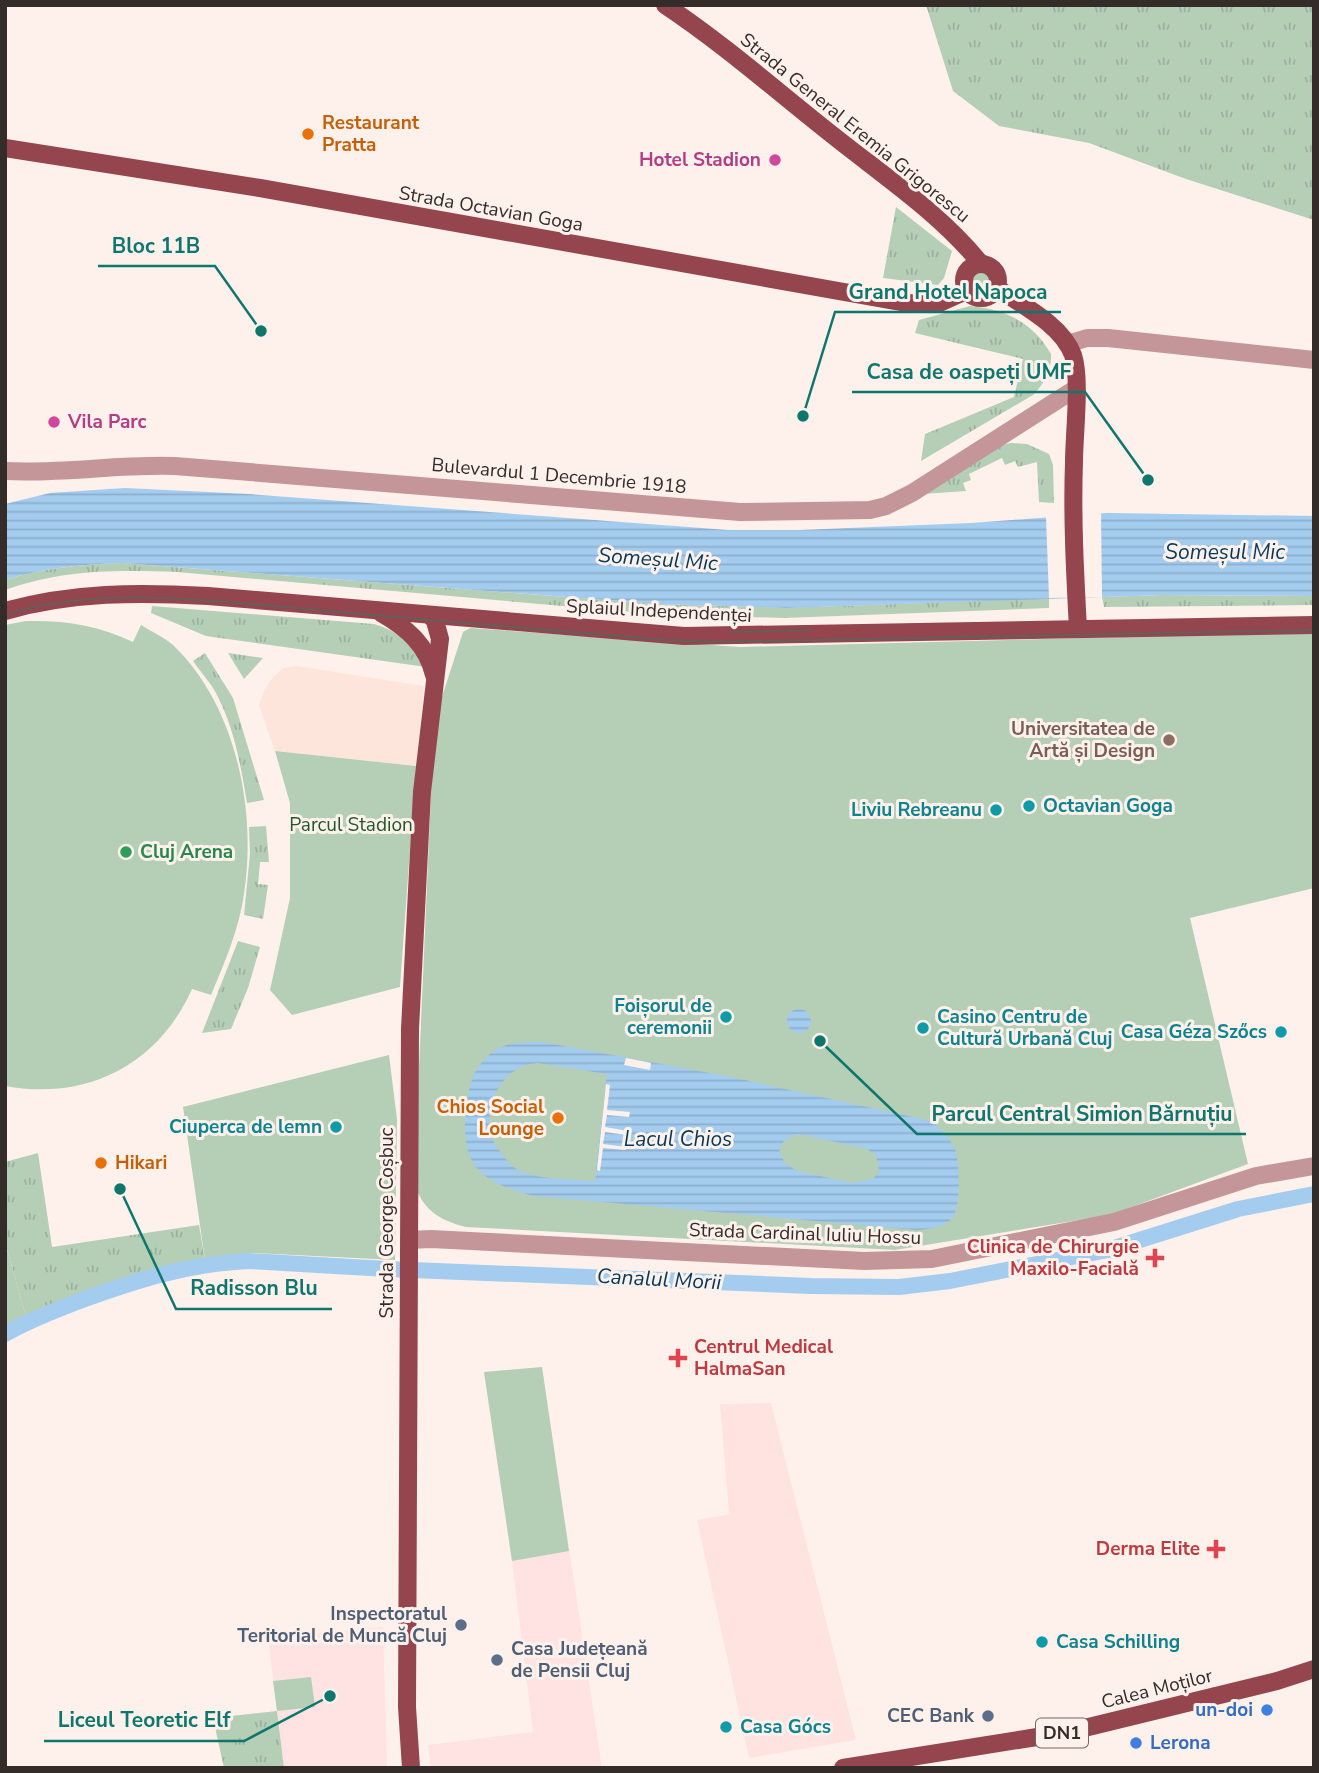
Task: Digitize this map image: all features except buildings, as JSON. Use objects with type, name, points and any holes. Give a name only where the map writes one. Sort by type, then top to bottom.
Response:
[{"type":"main road","name":"Strada General Eremia Grigorescu","points":[[665,5],[896,186],[954,235],[981,264]]},
{"type":"main road","name":"Strada Octavian Goga","points":[[5,148],[260,188],[906,303],[937,303],[966,291]]},
{"type":"main road","points":[[981,264],[994,270],[998,279],[997,288],[984,299],[972,297],[963,284],[965,274],[972,267],[981,264]]},
{"type":"main road","points":[[997,288],[1040,318],[1067,344],[1073,355],[1073,514],[1078,628]]},
{"type":"main road","name":"Splaiul Independenței","points":[[5,611],[53,599],[144,593],[208,596],[623,633],[719,637],[1314,625]]},
{"type":"main road","name":"Strada George Coșbuc","points":[[379,612],[420,643],[431,663],[434,679]]},
{"type":"main road","name":"Strada George Coșbuc","points":[[411,1768],[407,1707],[410,1029],[422,792],[440,639],[435,621],[424,615],[420,643]]},
{"type":"main road","name":"Calea Moților","points":[[843,1768],[1068,1732],[1277,1681],[1314,1669]]},
{"type":"street","points":[[1067,344],[1087,338],[1121,338],[1314,360]]},
{"type":"street","name":"Bulevardul 1 Decembrie 1918","points":[[5,471],[46,472],[107,466],[175,466],[728,511],[870,510],[886,506],[912,493],[1075,389]]},
{"type":"street","name":"Strada Cardinal Iuliu Hossu","points":[[409,1241],[431,1239],[851,1260],[932,1259],[1114,1222],[1256,1176],[1314,1166]]},
{"type":"shaded area","points":[[297,666],[424,686],[416,766],[275,751],[259,705],[273,677],[283,668]]},
{"type":"shaded area","points":[[542,1367],[602,1768],[431,1768],[428,1745],[533,1732],[512,1561],[484,1372]]},
{"type":"shaded area","points":[[771,1403],[856,1740],[749,1758],[697,1520],[729,1514],[720,1404]]},
{"type":"shaded area","points":[[383,1627],[387,1768],[284,1768],[268,1638]]},
{"type":"green space","points":[[926,5],[1314,5],[1314,220],[1186,179],[1089,143],[999,126],[953,91]]},
{"type":"green space","points":[[896,207],[952,251],[944,278],[938,285],[883,278]]},
{"type":"green space","points":[[980,269],[988,273],[992,281],[988,289],[980,293],[972,289],[968,281],[972,273]]},
{"type":"green space","points":[[970,306],[1006,314],[1036,333],[1051,354],[1049,371],[1033,395],[921,461],[925,434],[1014,397],[1023,359],[915,333],[919,320]]},
{"type":"green space","points":[[1027,444],[1049,454],[1053,465],[1054,503],[1039,502],[1037,462],[1018,467],[1015,461],[1005,465],[1002,458],[969,474],[971,480],[963,483],[966,491],[923,494],[1001,445]]},
{"type":"green space","points":[[122,563],[658,604],[786,608],[1049,598],[1049,608],[784,618],[654,614],[154,571],[90,572],[48,578],[5,590],[5,580],[34,572]]},
{"type":"green space","points":[[1314,596],[1314,605],[1104,607],[1102,597]]},
{"type":"green space","points":[[152,606],[374,624],[404,640],[426,667],[206,636],[151,613]]},
{"type":"green space","name":"Cluj Arena","points":[[26,621],[81,625],[107,631],[133,642],[141,625],[173,645],[195,669],[227,728],[244,794],[247,828],[247,862],[242,907],[231,945],[211,995],[192,989],[178,1016],[140,1057],[117,1072],[64,1088],[5,1086],[5,625]]},
{"type":"green space","points":[[470,628],[740,647],[1314,632],[1314,888],[1190,918],[1248,1164],[1110,1215],[895,1250],[466,1227],[439,1217],[422,1199],[414,1182],[433,748],[438,709],[463,632]]},
{"type":"green space","points":[[205,653],[233,698],[264,800],[247,803],[229,723],[216,692],[193,661]]},
{"type":"green space","points":[[228,653],[263,658],[244,679]]},
{"type":"green space","name":"Parcul Stadion","points":[[275,751],[416,766],[400,987],[292,1015],[270,990],[290,898],[290,803]]},
{"type":"green space","points":[[266,826],[269,862],[260,862],[258,884],[268,885],[263,919],[244,915],[250,854],[249,827]]},
{"type":"green space","points":[[238,941],[260,947],[248,988],[231,1029],[202,1033]]},
{"type":"green space","points":[[389,1055],[397,1119],[395,1260],[253,1253],[205,1260],[183,1107]]},
{"type":"green space","points":[[38,1153],[52,1247],[199,1225],[205,1260],[153,1270],[102,1286],[26,1317],[5,1242],[5,1162]]},
{"type":"green space","points":[[5,1242],[26,1317],[5,1327]]},
{"type":"green space","points":[[542,1367],[569,1551],[512,1561],[484,1372]]},
{"type":"green space","points":[[311,1677],[315,1707],[277,1711],[273,1681]]},
{"type":"green space","points":[[277,1711],[284,1768],[224,1768],[213,1718]]},
{"type":"water","name":"Someșul Mic","points":[[125,488],[249,494],[728,530],[971,523],[1107,513],[1314,516],[1314,596],[1163,595],[786,608],[658,604],[122,563],[63,567],[5,580],[5,504],[50,493]]},
{"type":"water","points":[[799,1009],[810,1016],[811,1021],[804,1032],[799,1033],[788,1026],[787,1021],[794,1010]]},
{"type":"water","name":"Lacul Chios","points":[[522,1042],[542,1042],[726,1076],[927,1120],[946,1135],[956,1153],[959,1182],[956,1211],[953,1217],[942,1225],[918,1230],[534,1196],[511,1189],[496,1183],[477,1168],[468,1148],[465,1122],[471,1084],[483,1061],[499,1048]],"holes":[[[538,1063],[607,1074],[595,1181],[547,1178],[520,1171],[507,1161],[494,1142],[489,1122],[490,1110],[499,1087],[515,1070]],[[797,1134],[865,1148],[876,1155],[879,1171],[873,1179],[852,1183],[797,1171],[785,1163],[779,1151],[784,1141]]]},
{"type":"pier","points":[[1101,513],[1102,597],[1049,598],[1046,517]]},
{"type":"pier","points":[[626,1058],[651,1063],[650,1070],[624,1065]]},
{"type":"pier","points":[[606,1084],[610,1085],[607,1110],[630,1112],[629,1117],[607,1115],[605,1127],[628,1131],[627,1135],[605,1132],[603,1144],[626,1147],[626,1150],[603,1148],[600,1171],[597,1170]]},
{"type":"waterway","name":"Canalul Morii","points":[[5,1334],[34,1319],[145,1279],[205,1265],[248,1261],[811,1286],[899,1287],[950,1281],[1108,1250],[1238,1209],[1314,1194]]},
{"type":"tram line","points":[[5,615],[43,605],[127,597],[214,601],[716,642],[1314,630]]},
{"type":"tram line","points":[[733,632],[810,630]]},
{"type":"place","name":"Restaurant Pratta","points":[[308,134]]},
{"type":"place","name":"Hotel Stadion","points":[[775,160]]},
{"type":"place","name":"Bloc 11B","points":[[261,331]]},
{"type":"place","name":"Grand Hotel Napoca","points":[[803,416]]},
{"type":"place","name":"Vila Parc","points":[[54,422]]},
{"type":"place","name":"Casa de oaspeți UMF","points":[[1148,480]]},
{"type":"place","name":"Universitatea de Artă și Design","points":[[1169,740]]},
{"type":"place","name":"Octavian Goga","points":[[1029,806]]},
{"type":"place","name":"Liviu Rebreanu","points":[[996,810]]},
{"type":"place","name":"Cluj Arena","points":[[126,852]]},
{"type":"place","name":"Foișorul de ceremonii","points":[[726,1017]]},
{"type":"place","name":"Casino Centru de Cultură Urbană Cluj","points":[[923,1028]]},
{"type":"place","name":"Casa Géza Szőcs","points":[[1281,1032]]},
{"type":"place","name":"Parcul Central Simion Bărnuțiu","points":[[820,1041]]},
{"type":"place","name":"Chios Social Lounge","points":[[558,1118]]},
{"type":"place","name":"Ciuperca de lemn","points":[[336,1127]]},
{"type":"place","name":"Hikari","points":[[101,1163]]},
{"type":"place","name":"Radisson Blu","points":[[120,1189]]},
{"type":"place","name":"Clinica de Chirurgie Maxilo-Facială","points":[[1155,1258]]},
{"type":"place","name":"Centrul Medical HalmaSan","points":[[678,1358]]},
{"type":"place","name":"Derma Elite","points":[[1216,1549]]},
{"type":"place","name":"Inspectoratul Teritorial de Muncă Cluj","points":[[461,1625]]},
{"type":"place","name":"Casa Schilling","points":[[1042,1642]]},
{"type":"place","name":"Casa Județeană de Pensii Cluj","points":[[497,1660]]},
{"type":"place","name":"Liceul Teoretic Elf","points":[[330,1696]]},
{"type":"place","name":"un-doi","points":[[1267,1710]]},
{"type":"place","name":"CEC Bank","points":[[988,1716]]},
{"type":"place","name":"Casa Gócs","points":[[726,1727]]},
{"type":"place","name":"Lerona","points":[[1136,1743]]}]
